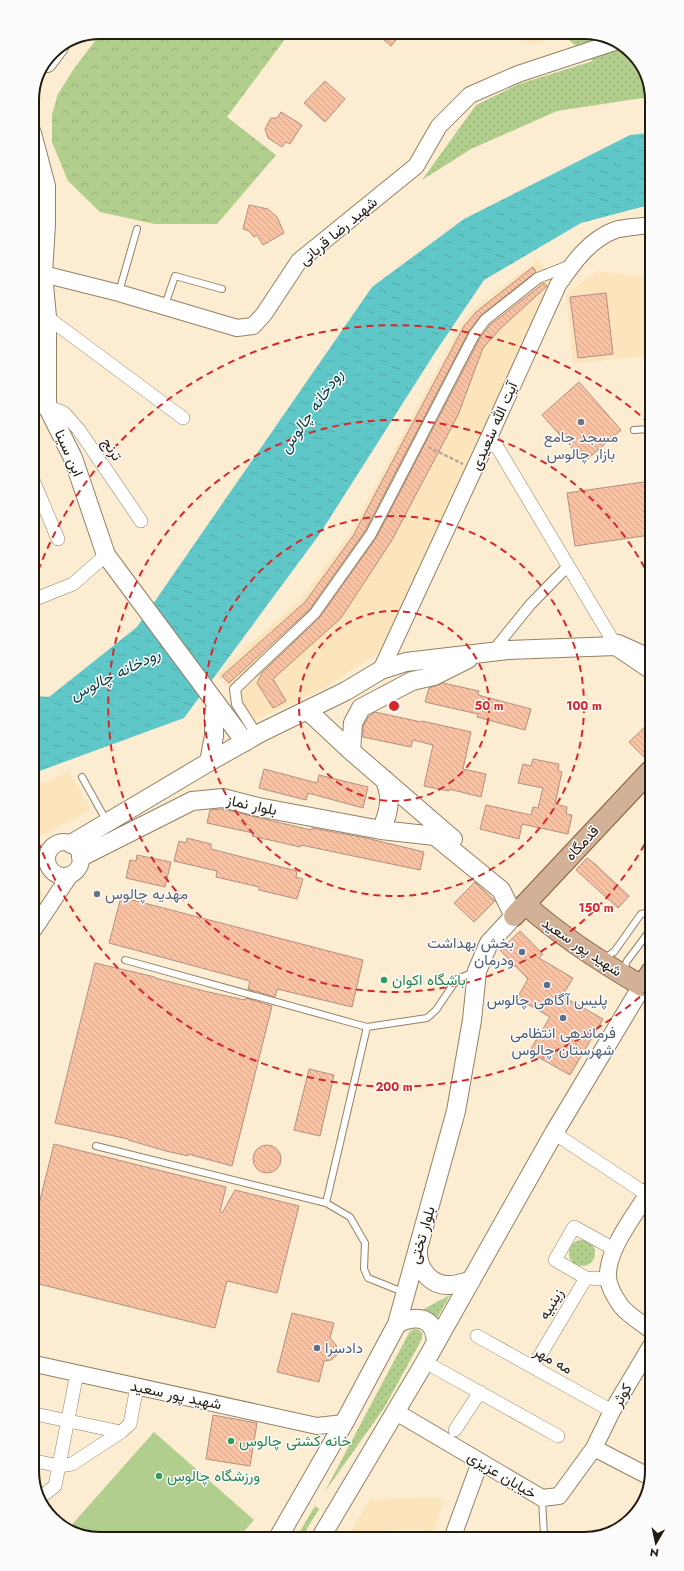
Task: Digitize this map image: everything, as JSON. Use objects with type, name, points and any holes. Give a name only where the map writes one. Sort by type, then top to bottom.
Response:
[{"type":"main road","name":"ابن سینا","points":[[39,160],[46,186],[46,224],[39,265]]},
{"type":"main road","name":"ابن سینا","points":[[39,276],[47,318],[40,407],[73,458],[106,555],[216,704]]},
{"type":"main road","points":[[76,851],[107,822],[251,738],[346,691],[381,670],[406,662],[486,652],[613,641],[645,665]]},
{"type":"main road","points":[[351,751],[353,723],[361,708],[412,681],[434,676],[486,652]]},
{"type":"main road","points":[[216,704],[251,738]]},
{"type":"main road","points":[[209,762],[214,736],[216,704]]},
{"type":"main road","points":[[307,710],[351,751],[464,849],[519,910]]},
{"type":"main road","name":"قدمگاه","points":[[519,910],[645,775]]},
{"type":"main road","points":[[381,830],[389,805],[389,792],[384,779]]},
{"type":"main road","name":"بلوار نماز","points":[[76,851],[192,801],[223,798],[258,807],[381,830],[435,836],[501,890],[519,910]]},
{"type":"main road","name":"شهید پور سعید","points":[[519,910],[539,917],[621,974],[645,982]]},
{"type":"main road","name":"بلوار تختی","points":[[281,1532],[344,1423],[397,1324],[456,1111],[472,1020],[478,971],[489,943],[519,910]]},
{"type":"main road","points":[[324,1532],[436,1343],[554,1133],[645,988]]},
{"type":"main road","points":[[418,1249],[418,1260],[422,1270],[429,1278],[438,1283],[449,1285],[471,1281]]},
{"type":"main road","points":[[397,1324],[408,1319],[415,1318],[422,1320],[428,1323],[433,1329],[436,1343]]},
{"type":"street","name":"شهید رضا قربانی","points":[[39,271],[237,328],[253,326],[264,314],[299,261],[416,166],[439,126],[470,96],[518,74],[609,44]]},
{"type":"street","name":"آیت الله سعیدی","points":[[381,670],[558,285],[571,265],[595,241],[616,230],[645,226]]},
{"type":"street","points":[[251,738],[236,704],[235,689],[315,613],[371,534],[474,335],[485,320],[538,278],[571,265]]},
{"type":"street","points":[[47,318],[183,418]]},
{"type":"street","name":"ترنج","points":[[40,407],[64,413],[79,430],[142,521]]},
{"type":"street","points":[[490,435],[613,641],[645,652]]},
{"type":"street","points":[[39,494],[58,539]]},
{"type":"street","points":[[39,598],[73,584],[106,555]]},
{"type":"street","points":[[486,652],[568,566]]},
{"type":"street","points":[[39,921],[70,875],[78,868],[76,851],[61,843],[56,844],[50,851],[47,858],[52,870],[54,885],[51,903]]},
{"type":"street","points":[[39,856],[50,851]]},
{"type":"street","points":[[39,866],[52,870],[64,876],[70,875]]},
{"type":"street","points":[[554,1133],[645,1190]]},
{"type":"street","points":[[645,1201],[614,1249],[609,1265],[608,1279],[615,1296],[622,1307],[645,1325]]},
{"type":"street","points":[[608,1279],[586,1278],[555,1260],[574,1226],[614,1249]]},
{"type":"street","name":"زینبیه","points":[[533,1367],[586,1278]]},
{"type":"street","name":"مه مهر","points":[[477,1336],[612,1411]]},
{"type":"street","name":"کوثر","points":[[594,1448],[612,1411],[645,1356]]},
{"type":"street","points":[[425,1362],[558,1436]]},
{"type":"street","name":"شهید پور سعید","points":[[39,1365],[317,1426],[344,1423]]},
{"type":"street","points":[[44,1495],[55,1486],[77,1373]]},
{"type":"street","points":[[39,1462],[60,1466],[72,1464],[121,1432],[130,1424],[137,1386]]},
{"type":"street","points":[[455,1430],[480,1392]]},
{"type":"street","name":"خیابان عزیزی","points":[[396,1412],[542,1498],[560,1496],[594,1448]]},
{"type":"street","points":[[39,1415],[121,1432]]},
{"type":"street","points":[[317,1426],[325,1435],[328,1451]]},
{"type":"street","points":[[594,1448],[645,1474]]},
{"type":"street","points":[[454,1532],[480,1462]]},
{"type":"lane","points":[[119,293],[137,229]]},
{"type":"lane","points":[[165,307],[175,276],[222,288]]},
{"type":"lane","points":[[634,430],[645,429]]},
{"type":"lane","points":[[82,777],[107,822]]},
{"type":"lane","points":[[599,960],[614,952],[641,914],[645,913]]},
{"type":"lane","points":[[621,974],[627,962],[645,937]]},
{"type":"lane","points":[[124,960],[367,1027],[427,1018],[436,1010],[457,979],[478,971]]},
{"type":"lane","points":[[326,1203],[367,1027]]},
{"type":"lane","points":[[96,1146],[326,1203],[350,1217],[365,1243],[364,1269],[368,1278],[405,1293]]},
{"type":"lane","points":[[542,1498],[544,1532]]},
{"type":"path","points":[[418,442],[474,469]]},
{"type":"shaded area","points":[[524,39],[548,39],[531,45],[523,40]]},
{"type":"shaded area","points":[[538,259],[554,281],[385,648],[325,688],[255,720],[217,674],[302,598],[351,532],[462,323],[474,309]]},
{"type":"shaded area","points":[[598,271],[645,278],[645,355],[573,364],[566,294]]},
{"type":"shaded area","points":[[69,771],[91,810],[39,837],[39,786]]},
{"type":"shaded area","points":[[39,887],[42,896],[39,907]]},
{"type":"shaded area","points":[[444,1498],[434,1532],[422,1532],[422,1528],[351,1532],[370,1499]]},
{"type":"green space","points":[[96,39],[285,39],[227,117],[276,155],[217,224],[155,224],[100,212],[68,181],[52,142],[52,114],[58,94],[73,70]]},
{"type":"green space","points":[[568,39],[596,40],[611,45],[621,52],[635,66],[639,73],[642,80],[645,98],[557,111],[471,149],[422,180],[476,105],[519,84],[593,61]]},
{"type":"green space","points":[[582,1240],[591,1244],[595,1253],[591,1262],[582,1266],[573,1262],[569,1253],[573,1244]]},
{"type":"green space","points":[[450,1295],[436,1320],[431,1314],[420,1311]]},
{"type":"green space","points":[[414,1329],[419,1330],[422,1333],[422,1339],[384,1408],[324,1493],[410,1331]]},
{"type":"green space","name":"ورزشگاه چالوس","points":[[154,1432],[254,1520],[243,1532],[96,1532],[84,1530],[71,1525]]},
{"type":"green space","points":[[315,1506],[319,1509],[305,1532],[300,1532]]},
{"type":"water","name":"رودخانه چالوس","points":[[645,133],[645,206],[581,223],[484,280],[436,351],[319,535],[184,718],[39,771],[39,696],[49,697],[137,627],[372,287],[464,219],[630,135]]},
{"type":"building","points":[[383,39],[397,39],[391,46]]},
{"type":"building","points":[[325,81],[345,99],[325,122],[304,103]]},
{"type":"building","points":[[281,112],[302,125],[290,144],[286,142],[282,147],[268,138],[265,129],[271,118],[277,118]]},
{"type":"building","points":[[249,205],[268,209],[277,217],[284,233],[263,245],[257,235],[254,237],[249,231],[243,229]]},
{"type":"building","points":[[533,267],[536,272],[481,315],[469,331],[365,531],[310,609],[229,683],[222,676],[305,602],[353,536],[464,326],[476,312]]},
{"type":"building","points":[[544,283],[547,286],[500,329],[483,348],[458,415],[392,540],[341,618],[273,679],[286,701],[273,708],[257,683],[262,673],[320,617],[376,538],[480,338],[490,325]]},
{"type":"building","points":[[606,293],[613,354],[578,358],[570,297]]},
{"type":"building","name":"مسجد جامع بازار چالوس","points":[[579,382],[621,430],[584,462],[542,415]]},
{"type":"building","points":[[645,482],[645,536],[575,546],[567,493]]},
{"type":"building","points":[[443,683],[479,691],[478,695],[531,709],[525,730],[477,717],[478,714],[425,702],[429,688]]},
{"type":"building","points":[[375,712],[471,732],[463,769],[486,774],[481,797],[449,789],[449,791],[424,786],[433,745],[413,740],[411,747],[363,737],[363,726],[369,716]]},
{"type":"building","points":[[645,727],[644,757],[629,742]]},
{"type":"building","points":[[533,759],[559,764],[558,771],[562,772],[555,804],[567,807],[566,814],[572,815],[568,834],[522,824],[519,839],[480,829],[486,805],[531,815],[533,807],[538,808],[543,788],[518,783],[523,764],[531,766]]},
{"type":"building","points":[[264,769],[317,783],[319,775],[368,787],[363,808],[308,793],[306,800],[259,788]]},
{"type":"building","points":[[222,809],[311,830],[312,828],[366,838],[424,852],[420,870],[301,845],[300,847],[252,836],[253,833],[207,823],[210,810]]},
{"type":"building","points":[[187,838],[211,844],[211,849],[297,871],[296,877],[303,879],[297,899],[259,890],[259,887],[216,877],[217,871],[174,861],[179,841],[186,843]]},
{"type":"building","points":[[137,855],[171,862],[165,887],[126,878],[130,860],[136,861]]},
{"type":"building","points":[[587,858],[629,896],[618,908],[576,870]]},
{"type":"building","points":[[475,882],[495,901],[474,922],[454,903]]},
{"type":"building","points":[[121,897],[363,960],[352,1007],[277,989],[275,997],[248,989],[250,981],[109,943]]},
{"type":"building","points":[[520,931],[543,954],[539,958],[573,978],[562,996],[603,1019],[570,1075],[529,1052],[550,1017],[517,998],[528,979],[500,950]]},
{"type":"building","points":[[95,963],[155,977],[204,991],[245,1000],[246,998],[272,1006],[232,1166],[188,1154],[188,1156],[166,1151],[128,1139],[55,1123]]},
{"type":"building","points":[[309,1069],[334,1075],[320,1136],[294,1130]]},
{"type":"building","points":[[54,1144],[226,1187],[220,1212],[222,1213],[235,1190],[299,1206],[277,1293],[227,1281],[215,1328],[39,1284],[39,1204]]},
{"type":"building","points":[[267,1145],[277,1149],[281,1159],[277,1169],[267,1173],[257,1169],[253,1159],[257,1149]]},
{"type":"building","points":[[292,1313],[334,1323],[330,1338],[336,1345],[338,1354],[331,1360],[324,1361],[319,1382],[277,1372]]},
{"type":"building","name":"خانه کشتی چالوس","points":[[213,1415],[257,1423],[250,1466],[206,1459]]},
{"type":"place","name":"مسجد جامع بازار چالوس","points":[[581,422]]},
{"type":"place","name":"مهدیه چالوس","points":[[97,894]]},
{"type":"place","name":"بخش بهداشت ودرمان","points":[[522,952]]},
{"type":"place","name":"باشگاه اکوان","points":[[384,980]]},
{"type":"place","name":"پلیس آگاهی چالوس","points":[[547,985]]},
{"type":"place","name":"فرماندهی انتظامی شهرستان چالوس","points":[[563,1018]]},
{"type":"place","name":"دادسرا","points":[[317,1348]]},
{"type":"place","name":"خانه کشتی چالوس","points":[[231,1441]]},
{"type":"place","name":"ورزشگاه چالوس","points":[[159,1476]]}]
